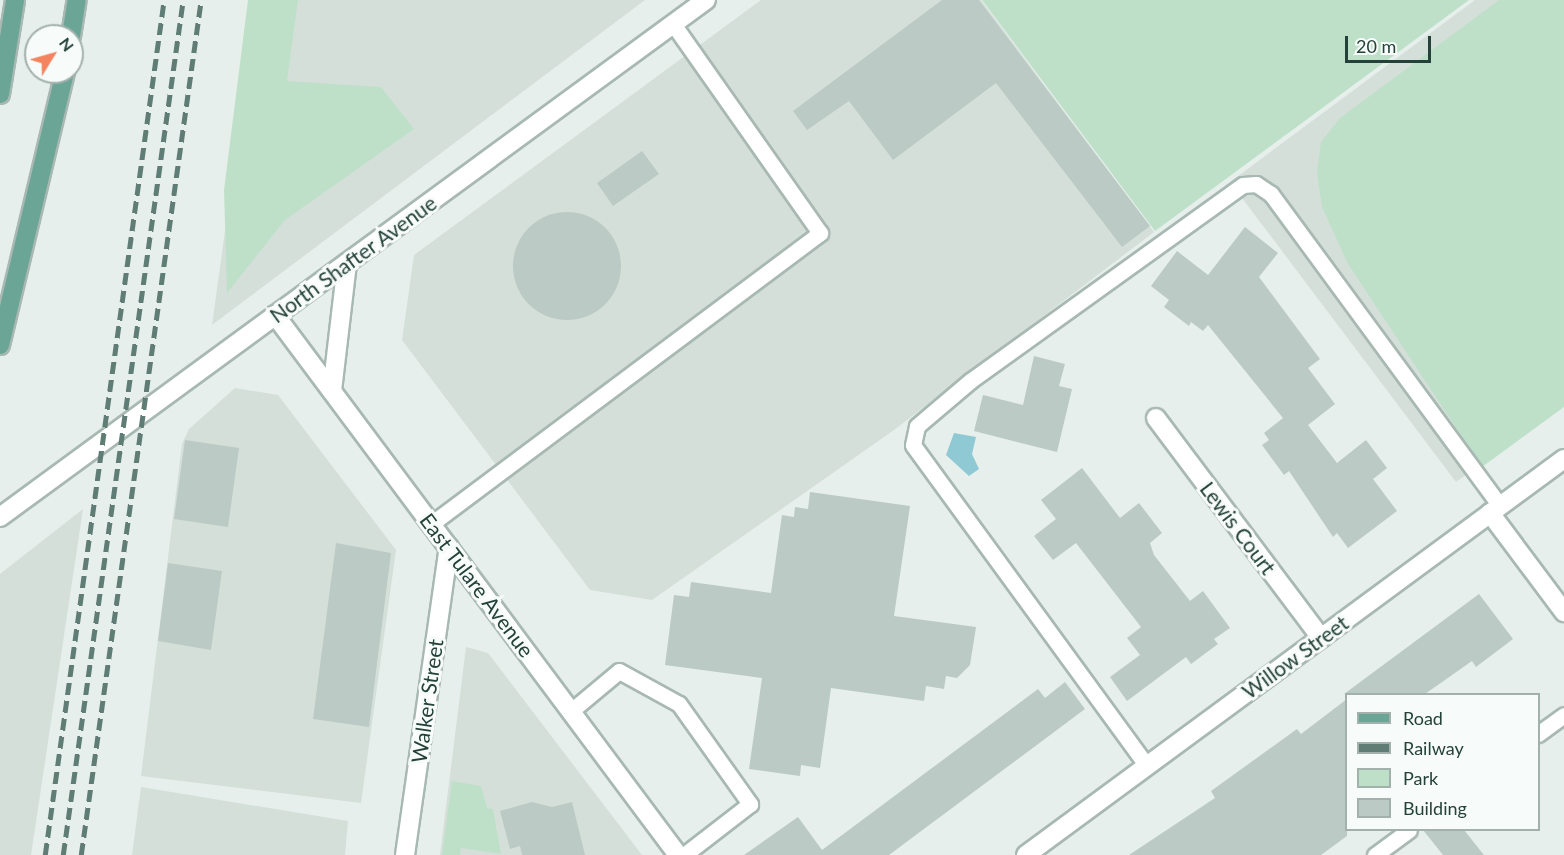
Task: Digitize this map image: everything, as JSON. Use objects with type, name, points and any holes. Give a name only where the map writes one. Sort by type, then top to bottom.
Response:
[{"type":"main road","points":[[0,94],[2,68],[15,0]]},
{"type":"main road","points":[[73,24],[76,0]]},
{"type":"main road","points":[[0,345],[63,84]]},
{"type":"street","name":"North Shafter Avenue","points":[[0,517],[706,0]]},
{"type":"street","points":[[332,391],[347,263]]},
{"type":"street","name":"East Tulare Avenue","points":[[275,315],[678,855]]},
{"type":"street","name":"Lewis Court","points":[[1156,418],[1321,638]]},
{"type":"street","name":"Willow Street","points":[[1026,855],[1564,459]]},
{"type":"street","points":[[1495,509],[1564,612]]},
{"type":"street","name":"Walker Street","points":[[405,855],[448,547]]},
{"type":"lane","points":[[431,524],[820,233],[673,24]]},
{"type":"lane","points":[[1147,766],[913,445],[917,426],[970,381],[1243,184],[1256,184],[1271,194],[1495,509]]},
{"type":"lane","points":[[571,711],[619,671],[679,704],[750,804],[684,855]]},
{"type":"lane","points":[[1540,733],[1564,715]]},
{"type":"lane","points":[[1375,855],[1408,831]]},
{"type":"shaded area","points":[[257,0],[645,0],[212,325]]},
{"type":"shaded area","points":[[761,0],[981,0],[1154,232],[894,430],[652,600],[590,590],[402,340],[414,255]]},
{"type":"shaded area","points":[[1475,0],[1564,0],[1564,404],[1456,482],[1230,182]]},
{"type":"shaded area","points":[[235,388],[278,395],[396,550],[361,803],[141,776],[182,444],[189,429]]},
{"type":"shaded area","points":[[83,509],[31,855],[0,855],[0,574]]},
{"type":"shaded area","points":[[466,647],[488,653],[642,855],[440,855]]},
{"type":"shaded area","points":[[141,787],[348,821],[345,855],[132,855]]},
{"type":"green space","points":[[248,0],[298,0],[287,81],[381,87],[414,129],[285,220],[227,293],[224,190]]},
{"type":"green space","points":[[982,0],[1469,0],[1155,231]]},
{"type":"green space","points":[[1499,0],[1564,0],[1564,407],[1482,467],[1348,264],[1322,207],[1317,172],[1321,142],[1340,118]]},
{"type":"green space","points":[[452,781],[481,786],[487,808],[493,809],[501,854],[461,848],[460,855],[442,855]]},
{"type":"water","points":[[954,433],[976,437],[972,454],[979,469],[969,476],[946,455]]},
{"type":"building","points":[[942,0],[979,0],[1150,226],[1122,247],[996,83],[893,160],[849,101],[807,130],[793,111]]},
{"type":"building","points":[[642,151],[659,174],[613,206],[597,183]]},
{"type":"building","points":[[567,212],[588,217],[605,228],[616,245],[621,266],[616,287],[605,304],[588,315],[567,320],[546,315],[529,304],[518,287],[513,266],[518,245],[529,228],[546,217]]},
{"type":"building","points":[[1245,227],[1278,253],[1259,277],[1320,359],[1308,368],[1335,404],[1308,425],[1337,463],[1366,440],[1387,468],[1373,479],[1397,511],[1348,548],[1337,533],[1333,537],[1289,471],[1284,475],[1262,445],[1269,440],[1264,433],[1283,418],[1208,325],[1203,331],[1191,322],[1189,326],[1164,307],[1169,300],[1151,286],[1177,251],[1208,275]]},
{"type":"building","points":[[1034,356],[1065,364],[1059,386],[1072,389],[1057,452],[974,431],[983,395],[1023,405]]},
{"type":"building","points":[[185,440],[239,448],[228,527],[174,519]]},
{"type":"building","points":[[1082,468],[1120,518],[1139,503],[1162,533],[1150,543],[1154,555],[1190,601],[1203,591],[1230,628],[1214,639],[1218,644],[1191,664],[1186,657],[1127,701],[1110,677],[1140,655],[1127,638],[1141,627],[1076,543],[1053,560],[1034,536],[1056,519],[1041,500]]},
{"type":"building","points":[[810,492],[910,506],[894,616],[976,627],[970,665],[957,678],[946,676],[944,689],[926,686],[924,701],[831,688],[820,768],[801,765],[800,776],[749,769],[762,678],[665,665],[674,595],[689,597],[691,582],[771,593],[782,515],[794,517],[795,507],[808,509]]},
{"type":"building","points":[[336,543],[391,553],[369,727],[313,719]]},
{"type":"building","points":[[168,563],[222,571],[211,650],[158,641]]},
{"type":"building","points":[[1479,594],[1513,639],[1476,667],[1472,661],[1426,693],[1345,693]]},
{"type":"building","points":[[1065,682],[1085,709],[889,855],[744,855],[798,817],[822,850],[1038,689],[1045,698]]},
{"type":"building","points":[[1345,701],[1345,831],[1347,831],[1347,836],[1321,855],[1129,855],[1215,798],[1211,791],[1297,729],[1301,734]]},
{"type":"building","points":[[532,802],[552,807],[572,802],[585,855],[522,855],[520,846],[510,849],[500,811]]},
{"type":"building","points":[[1424,831],[1465,831],[1484,855],[1443,855]]},
{"type":"railway","points":[[45,855],[164,0]]},
{"type":"railway","points":[[63,855],[183,0]]},
{"type":"railway","points":[[81,855],[201,0]]}]
